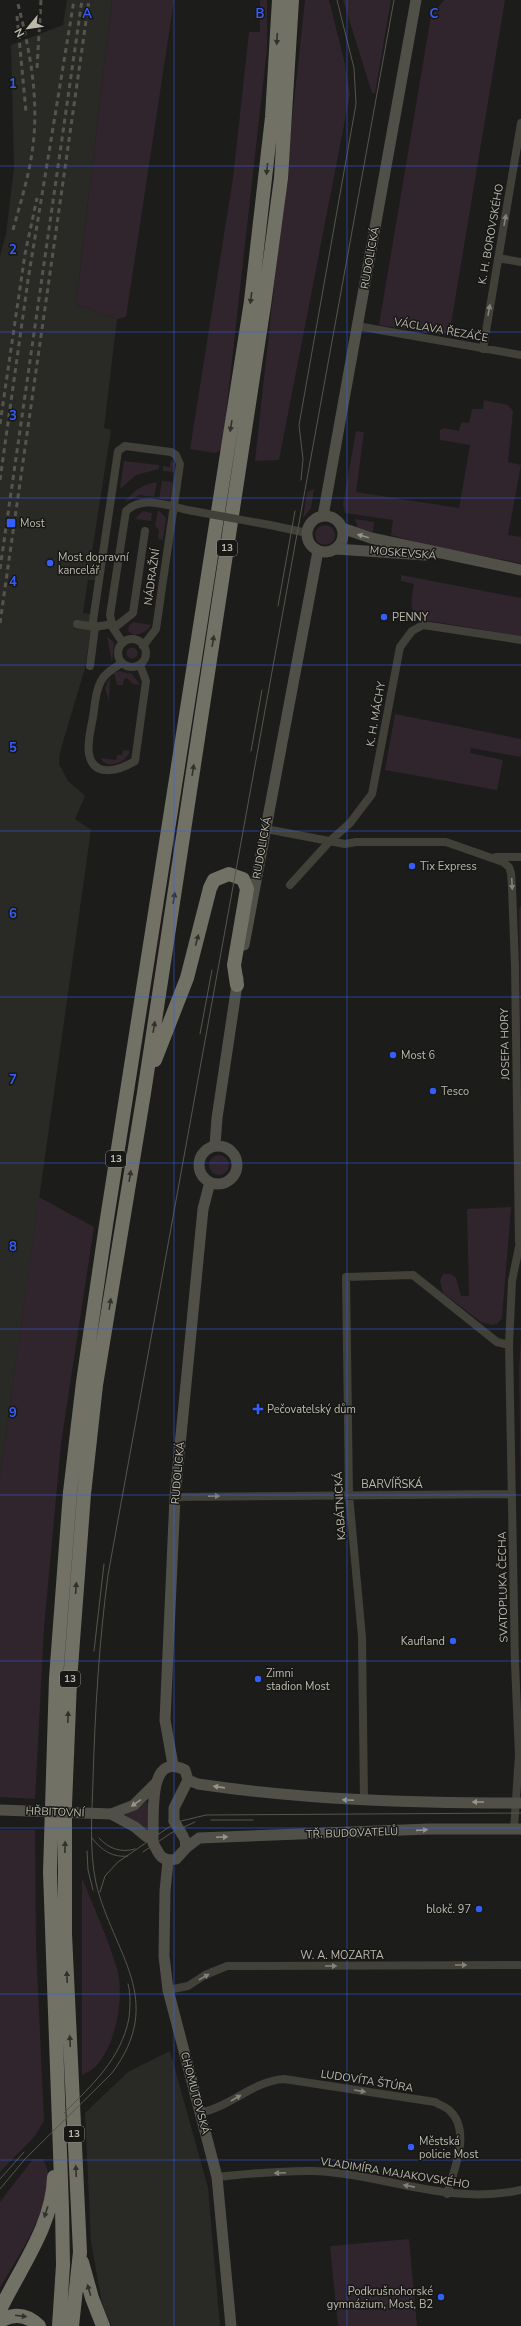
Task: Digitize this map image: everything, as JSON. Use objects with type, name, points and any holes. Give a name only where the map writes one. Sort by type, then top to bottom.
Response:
[{"type":"highway","name":"13","points":[[59,2326],[63,2244],[50,1880],[51,1804],[56,1671],[70,1492],[83,1382],[106,1225],[251,301],[272,117],[279,0]]},
{"type":"highway","name":"13","points":[[72,2326],[80,2252],[65,1934],[65,1805],[70,1673],[76,1582],[96,1385],[144,1093],[264,305],[281,178],[292,0]]},
{"type":"highway","points":[[144,1093],[187,978],[210,888],[214,880],[229,874],[243,879],[247,889],[234,965],[237,985]]},
{"type":"highway","points":[[0,2310],[37,2241],[54,2189],[56,2076]]},
{"type":"highway","points":[[80,2252],[92,2298],[103,2326]]},
{"type":"highway","points":[[0,2321],[13,2315],[24,2316],[32,2319],[39,2326]]},
{"type":"street","name":"RUDOLICKÁ","points":[[323,516],[416,0]]},
{"type":"street","name":"K. H. BOROVSKÉHO","points":[[483,348],[521,123]]},
{"type":"street","points":[[498,258],[521,262]]},
{"type":"street","name":"VÁCLAVA ŘEZÁČE","points":[[358,326],[521,355]]},
{"type":"street","name":"NÁDRAŽNÍ","points":[[95,627],[93,621],[118,451],[125,446],[176,455],[180,464],[156,629],[143,646]]},
{"type":"street","points":[[123,643],[113,626],[110,615],[126,511],[134,504],[144,502],[306,533]]},
{"type":"street","points":[[323,516],[334,519],[342,528],[342,539],[336,549],[330,552],[318,551],[309,544],[306,533],[310,524],[323,516]]},
{"type":"street","name":"MOSKEVSKÁ","points":[[342,528],[371,538],[521,570]]},
{"type":"street","points":[[77,624],[95,627],[113,626],[133,614],[145,531]]},
{"type":"street","name":"MOSKEVSKÁ","points":[[336,549],[356,549],[469,560]]},
{"type":"street","name":"RUDOLICKÁ","points":[[215,1146],[218,1110],[237,985],[318,551]]},
{"type":"street","name":"K. H. MÁCHY","points":[[290,885],[330,841],[350,823],[372,794],[400,647],[412,631],[423,625],[521,640]]},
{"type":"street","points":[[90,666],[95,627]]},
{"type":"street","points":[[122,663],[101,680],[96,693],[88,745],[89,756],[97,767],[110,771],[122,770],[135,761],[146,681],[140,665],[145,656],[143,646],[134,640],[123,643],[118,652],[122,663],[129,666],[140,665]]},
{"type":"street","name":"JOSEFA HORY","points":[[266,829],[345,844],[356,842],[446,842],[503,862],[509,867],[511,873],[515,966],[520,1239]]},
{"type":"street","name":"JOSEFA HORY","points":[[489,857],[521,857]]},
{"type":"street","points":[[215,1146],[231,1150],[237,1166],[233,1177],[222,1183],[210,1182],[201,1174],[199,1162],[204,1151],[215,1146]]},
{"type":"street","name":"RUDOLICKÁ","points":[[173,1765],[165,1720],[175,1497],[204,1209],[210,1182]]},
{"type":"street","name":"SVATOPLUKA ČECHA","points":[[518,1829],[518,1664],[512,1494],[509,1345],[512,1281],[520,1239]]},
{"type":"street","name":"KABÁTNICKÁ","points":[[364,1801],[362,1637],[349,1495],[346,1277],[413,1276],[496,1342],[509,1345]]},
{"type":"street","name":"BARVÍŘSKÁ","points":[[175,1497],[512,1494]]},
{"type":"street","points":[[111,1814],[137,1803],[155,1784],[160,1773],[166,1767],[173,1765],[185,1770],[188,1780],[174,1808],[174,1821],[183,1836],[186,1848],[176,1859],[168,1861],[160,1856],[153,1841],[155,1784]]},
{"type":"street","points":[[188,1780],[198,1784],[257,1793],[364,1801],[519,1803]]},
{"type":"street","name":"HŘBITOVNÍ","points":[[0,1810],[111,1814]]},
{"type":"street","points":[[111,1814],[135,1827],[153,1841]]},
{"type":"street","name":"TŘ. BUDOVATELŮ","points":[[186,1848],[199,1838],[429,1829],[518,1829]]},
{"type":"street","name":"CHOMUTOVSKÁ","points":[[168,1861],[165,1891],[164,1956],[168,1990],[216,2178],[231,2326]]},
{"type":"street","name":"W. A. MOZARTA","points":[[168,1990],[188,1986],[205,1975],[228,1966],[521,1965]]},
{"type":"street","name":"LUDOVÍTA ŠTÚRA","points":[[200,2113],[217,2110],[271,2080],[284,2079],[434,2102],[449,2110],[456,2120],[461,2133],[447,2194]]},
{"type":"street","name":"VLADIMÍRA MAJAKOVSKÉHO","points":[[216,2178],[314,2171],[363,2178],[447,2194],[472,2196],[521,2190]]},
{"type":"shaded area","points":[[67,0],[112,0],[76,304],[117,319],[104,428],[111,430],[91,558],[99,559],[96,580],[88,580],[83,613],[91,614],[90,633],[85,668],[60,752],[59,764],[68,781],[85,796],[75,819],[91,830],[0,1476],[0,256],[6,234],[14,168],[11,45],[63,25]]},
{"type":"shaded area","points":[[112,0],[174,0],[126,317],[117,319],[76,304]]},
{"type":"shaded area","points":[[260,0],[267,0],[267,49],[222,449],[215,453],[190,449],[233,178],[249,32],[260,32]]},
{"type":"shaded area","points":[[305,0],[329,0],[345,64],[350,94],[279,460],[255,461]]},
{"type":"shaded area","points":[[343,0],[391,0],[375,93],[372,93]]},
{"type":"shaded area","points":[[444,0],[505,0],[449,336],[379,325],[431,16]]},
{"type":"shaded area","points":[[484,400],[508,405],[513,411],[508,462],[521,465],[508,535],[521,537],[521,563],[433,547],[391,535],[393,520],[345,513],[343,504],[356,431],[364,432],[356,492],[459,508],[470,445],[440,440],[440,430],[444,428],[459,431],[461,422],[469,423],[472,409],[483,409]]},
{"type":"shaded area","points":[[171,459],[175,464],[174,472],[163,471],[163,466],[170,467]]},
{"type":"shaded area","points":[[124,461],[159,465],[159,469],[136,475],[120,489]]},
{"type":"shaded area","points":[[162,481],[173,482],[170,500],[159,499]]},
{"type":"shaded area","points":[[157,482],[154,497],[140,495],[125,502],[138,489]]},
{"type":"shaded area","points":[[314,489],[311,508],[303,518],[307,492]]},
{"type":"shaded area","points":[[158,510],[166,518],[163,540],[158,539],[159,530],[155,526]]},
{"type":"shaded area","points":[[143,511],[152,513],[151,521],[135,519]]},
{"type":"shaded area","points":[[355,519],[374,522],[373,532],[358,529]]},
{"type":"shaded area","points":[[325,525],[332,528],[335,535],[332,542],[325,545],[318,542],[315,535],[318,528]]},
{"type":"shaded area","points":[[401,575],[521,598],[521,636],[418,619],[412,607],[414,584],[401,581]]},
{"type":"shaded area","points":[[133,622],[151,625],[144,632],[134,635],[128,631],[129,626]]},
{"type":"shaded area","points":[[107,636],[114,643],[112,663]]},
{"type":"shaded area","points":[[132,647],[136,649],[138,653],[136,657],[132,659],[128,657],[126,653],[128,649]]},
{"type":"shaded area","points":[[119,671],[132,674],[140,685],[133,684],[127,678],[124,679],[123,685],[117,685],[114,673]]},
{"type":"shaded area","points":[[110,677],[109,701],[105,688]]},
{"type":"shaded area","points":[[395,714],[521,739],[521,757],[471,748],[470,753],[503,760],[497,790],[385,770]]},
{"type":"shaded area","points":[[123,750],[130,751],[125,759],[117,764],[108,764],[103,762],[100,758],[116,760],[117,755],[122,755]]},
{"type":"shaded area","points":[[521,905],[521,1069],[519,910]]},
{"type":"shaded area","points":[[219,1155],[226,1158],[229,1165],[226,1172],[219,1175],[212,1172],[209,1165],[212,1158]]},
{"type":"shaded area","points":[[39,1197],[94,1227],[61,1444],[44,1628],[35,1799],[0,1797],[0,1476]]},
{"type":"shaded area","points":[[511,1207],[502,1318],[497,1324],[491,1325],[481,1322],[443,1293],[440,1281],[443,1274],[451,1274],[456,1278],[461,1296],[469,1296],[467,1209]]},
{"type":"shaded area","points":[[521,1337],[521,1496],[519,1370]]},
{"type":"shaded area","points":[[148,1802],[147,1829],[125,1815]]},
{"type":"shaded area","points":[[0,1830],[35,1830],[36,1946],[44,2121],[35,2136],[0,2172]]},
{"type":"shaded area","points":[[82,1878],[105,1934],[117,1969],[120,1993],[117,2021],[108,2047],[95,2067],[82,2075]]},
{"type":"shaded area","points":[[170,2051],[208,2188],[220,2326],[111,2326],[102,2303],[91,2242],[85,2113],[128,2072]]},
{"type":"shaded area","points":[[33,2159],[42,2159],[48,2171],[48,2187],[36,2224],[0,2288],[0,2202]]},
{"type":"shaded area","points":[[409,2239],[417,2326],[338,2326],[330,2246]]},
{"type":"tram line","points":[[301,480],[303,459],[299,425],[356,104],[354,68],[337,0]]},
{"type":"tram line","points":[[0,2189],[25,2159],[112,2073],[128,2047],[135,2022],[136,1999],[131,1977],[104,1909],[96,1883],[92,1858],[96,1703],[102,1626],[108,1575],[394,0]]},
{"type":"tram line","points":[[278,606],[295,511]]},
{"type":"tram line","points":[[251,751],[262,690]]},
{"type":"tram line","points":[[200,1034],[212,970]]},
{"type":"tram line","points":[[94,1651],[104,1564]]},
{"type":"tram line","points":[[100,1892],[105,1876],[118,1862],[169,1827],[181,1821],[206,1815],[521,1813]]},
{"type":"tram line","points":[[211,1820],[253,1820]]},
{"type":"tram line","points":[[143,1852],[171,1833],[195,1822]]},
{"type":"tram line","points":[[92,1838],[99,1846],[108,1852],[117,1856],[128,1856]]},
{"type":"tram line","points":[[99,1838],[107,1845],[116,1849],[125,1851],[135,1849]]},
{"type":"tram line","points":[[87,1851],[88,1870],[93,1890]]},
{"type":"tram line","points":[[64,2113],[95,2081],[113,2058],[120,2046],[129,2018],[130,1997],[128,1984]]},
{"type":"tram line","points":[[0,2179],[24,2152]]},
{"type":"railway","points":[[13,230],[24,192],[32,153],[35,114],[30,57],[17,0]]},
{"type":"railway","points":[[37,68],[41,0]]},
{"type":"railway","points":[[0,480],[28,280],[74,0]]},
{"type":"railway","points":[[0,569],[82,0]]},
{"type":"railway","points":[[0,623],[89,0]]},
{"type":"railway","points":[[17,16],[26,112]]},
{"type":"railway","points":[[0,424],[25,254],[37,198]]},
{"type":"place","name":"Most","points":[[11,523]]},
{"type":"place","name":"Most dopravní kancelář","points":[[50,563]]},
{"type":"place","name":"PENNY","points":[[384,617]]},
{"type":"place","name":"Tix Express","points":[[412,866]]},
{"type":"place","name":"Most 6","points":[[393,1055]]},
{"type":"place","name":"Tesco","points":[[433,1091]]},
{"type":"place","name":"Pečovatelský dům","points":[[258,1409]]},
{"type":"place","name":"Kaufland","points":[[453,1641]]},
{"type":"place","name":"Zimni stadion Most","points":[[258,1679]]},
{"type":"place","name":"blokč. 97","points":[[479,1909]]},
{"type":"place","name":"Městská policie Most","points":[[411,2147]]},
{"type":"place","name":"Podkrušnohorské gymnázium, Most, B2","points":[[441,2297]]}]
